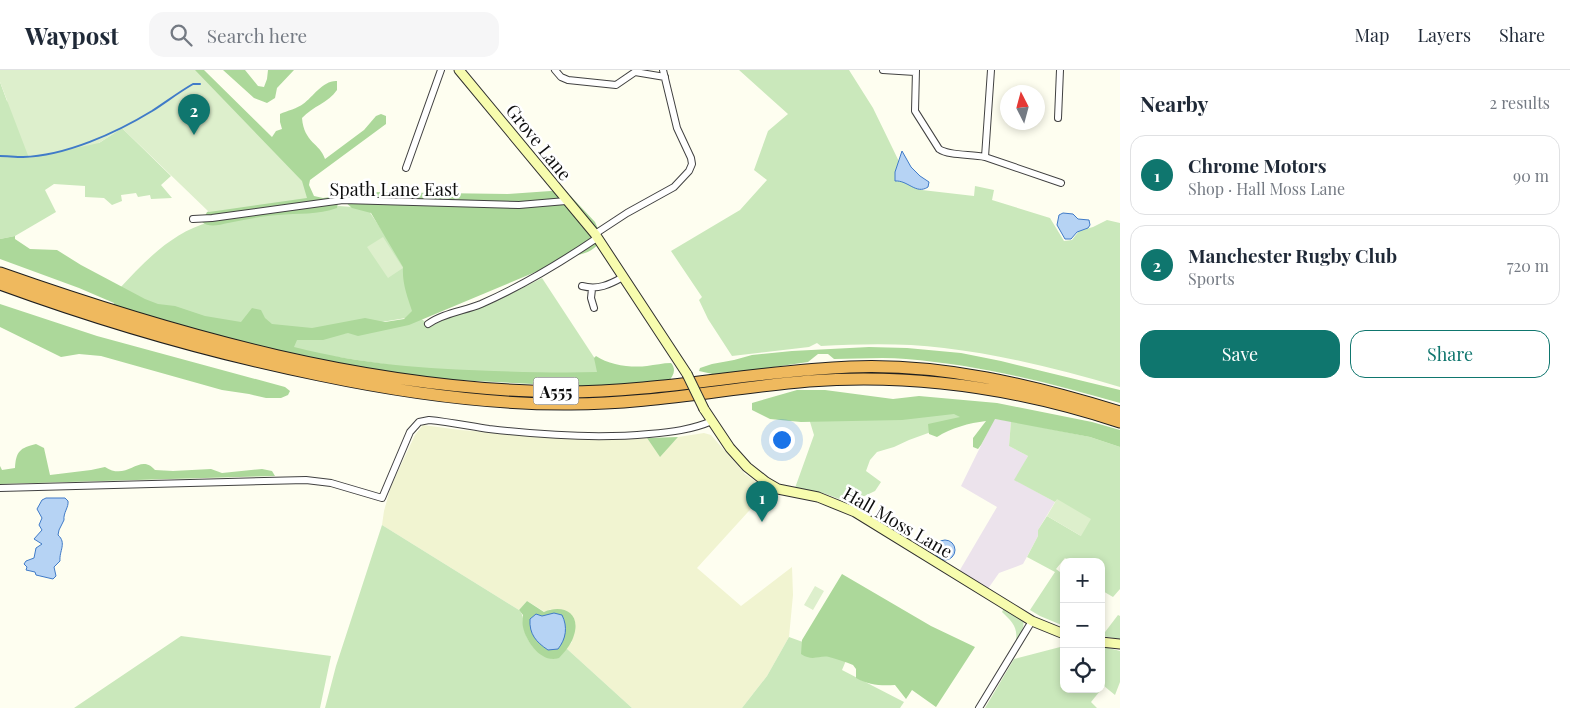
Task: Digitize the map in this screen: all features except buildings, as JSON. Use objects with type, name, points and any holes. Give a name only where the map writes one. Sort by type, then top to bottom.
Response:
[{"type":"highway","name":"A555","points":[[0,273],[135,319],[243,348],[343,370],[447,385],[534,391],[595,392],[851,367],[923,368],[974,375],[1044,390],[1120,412]]},
{"type":"highway","name":"A555","points":[[0,284],[131,328],[230,356],[340,380],[445,397],[526,404],[596,404],[654,400],[810,381],[851,379],[898,380],[1000,391],[1082,409],[1120,422]]},
{"type":"street","points":[[406,168],[441,70]]},
{"type":"street","name":"Grove Lane","points":[[459,70],[596,236]]},
{"type":"street","points":[[428,324],[434,319],[461,311],[506,292],[540,274],[627,213],[674,188],[689,171],[692,158],[677,128],[664,74],[636,72],[616,85],[568,80],[561,77],[555,70]]},
{"type":"street","points":[[883,70],[916,71],[915,111],[939,149],[944,152],[985,157],[1061,183]]},
{"type":"street","points":[[985,157],[991,70]]},
{"type":"street","points":[[1058,118],[1060,70]]},
{"type":"street","name":"Spath Lane East","points":[[193,219],[344,200],[519,205],[566,201]]},
{"type":"street","name":"Hall Moss Lane","points":[[596,236],[687,374],[704,409],[741,461],[755,475],[778,489],[818,497],[855,512],[1032,621],[1060,632]]},
{"type":"street","points":[[582,286],[592,289],[608,285],[623,277]]},
{"type":"street","points":[[592,289],[591,298],[594,308]]},
{"type":"street","points":[[0,488],[306,480],[331,483],[382,498],[410,432],[419,422],[429,420],[491,429],[567,435],[625,436],[679,431],[698,427],[712,421]]},
{"type":"street","points":[[979,708],[1032,621]]},
{"type":"street","points":[[1105,642],[1120,644]]},
{"type":"shaded area","points":[[994,419],[1011,421],[1009,446],[1028,456],[1015,480],[1055,502],[1038,530],[1038,536],[1023,564],[999,573],[985,593],[957,575],[997,507],[961,486]]},
{"type":"green space","points":[[0,70],[195,70],[302,181],[307,198],[209,212],[122,128],[99,143],[29,158],[0,82]]},
{"type":"green space","points":[[183,70],[204,70],[272,137],[276,131],[282,129],[280,114],[301,105],[327,83],[337,81],[337,90],[302,118],[306,133],[320,149],[325,159],[364,130],[376,116],[381,114],[386,116],[386,124],[310,180],[309,185],[314,196],[323,198],[367,192],[508,194],[565,190],[595,222],[603,240],[588,252],[576,255],[409,325],[358,336],[348,333],[323,340],[297,340],[294,347],[368,362],[444,369],[597,372],[594,358],[596,356],[607,362],[627,366],[641,367],[671,363],[674,373],[668,382],[619,386],[571,386],[416,378],[229,341],[113,308],[114,303],[0,259],[0,239],[15,236],[15,239],[30,249],[57,250],[81,265],[158,304],[175,306],[205,316],[241,322],[252,308],[261,310],[265,318],[272,324],[312,328],[365,318],[385,322],[404,319],[412,311],[404,284],[403,267],[371,213],[352,208],[345,202],[338,203],[337,208],[323,212],[265,216],[214,226],[202,222],[207,212],[220,207]]},
{"type":"green space","points":[[223,70],[245,70],[258,86],[264,87],[268,70],[294,70],[277,88],[275,98],[267,103],[254,98]]},
{"type":"green space","points":[[739,70],[849,70],[873,108],[908,180],[922,190],[974,196],[975,186],[994,190],[992,200],[1050,218],[1064,241],[1072,240],[1079,231],[1107,220],[1120,223],[1120,387],[1011,359],[929,346],[882,344],[821,346],[817,343],[809,347],[732,356],[708,319],[699,300],[702,297],[671,251],[740,210],[767,180],[754,170],[768,131],[788,114]]},
{"type":"green space","points":[[0,82],[7,101],[99,143],[122,128],[171,176],[161,185],[172,198],[151,199],[150,195],[138,197],[136,193],[121,195],[122,201],[112,205],[104,198],[85,197],[85,186],[54,184],[45,190],[56,212],[15,236],[0,239]]},
{"type":"green space","points":[[339,206],[367,208],[409,271],[418,316],[315,333],[181,315],[119,289],[138,269],[171,240],[196,227],[210,222]]},
{"type":"green space","points":[[383,237],[403,268],[388,278],[367,247]]},
{"type":"green space","points":[[542,278],[605,374],[555,377],[430,371],[291,350],[293,337],[333,335],[361,331],[420,318],[431,326],[445,319],[495,302]]},
{"type":"green space","points":[[0,304],[97,336],[285,387],[290,391],[288,395],[281,398],[266,398],[222,390],[101,356],[79,354],[61,357],[0,327]]},
{"type":"green space","points":[[869,347],[961,353],[1001,361],[1120,390],[1120,403],[988,370],[906,359],[834,359],[828,354],[818,354],[808,362],[726,374],[717,375],[699,371],[700,368],[712,364],[752,355]]},
{"type":"green space","points":[[797,390],[825,390],[893,399],[919,396],[997,403],[1092,422],[1120,430],[1120,447],[1090,437],[995,419],[978,449],[973,447],[973,438],[986,421],[960,426],[937,437],[929,434],[928,424],[960,417],[954,414],[902,420],[801,422],[770,419],[752,410],[752,403]]},
{"type":"green space","points":[[938,411],[975,416],[877,452],[870,460],[866,471],[881,482],[875,491],[850,503],[823,493],[795,488],[814,435],[807,412]]},
{"type":"green space","points":[[1011,421],[1090,437],[1120,447],[1120,589],[1113,597],[1105,592],[1105,558],[1060,558],[1060,564],[1056,569],[1060,572],[1060,624],[1030,610],[1055,572],[1027,557],[1038,536],[1038,530],[1047,516],[1081,536],[1057,500],[1055,502],[1014,480],[1028,456],[1009,446]]},
{"type":"green space","points":[[423,425],[460,430],[577,439],[647,438],[660,456],[678,437],[704,433],[711,435],[745,474],[768,490],[697,568],[741,606],[792,567],[793,595],[789,637],[767,676],[742,708],[632,708],[566,648],[572,642],[551,609],[545,612],[527,601],[519,610],[382,525],[391,486],[415,435]]},
{"type":"green space","points":[[678,437],[660,457],[647,438]]},
{"type":"green space","points":[[36,444],[44,448],[50,475],[105,467],[113,471],[120,471],[144,464],[149,465],[155,470],[173,471],[211,469],[222,473],[262,469],[272,471],[275,476],[0,484],[0,466],[2,470],[15,468],[16,458],[20,451]]},
{"type":"green space","points":[[1057,499],[1091,519],[1081,536],[1047,516]]},
{"type":"green space","points":[[382,525],[519,610],[523,616],[524,628],[529,642],[536,649],[554,659],[560,656],[566,648],[632,708],[325,708],[336,666]]},
{"type":"green space","points":[[842,574],[931,626],[975,647],[936,707],[912,690],[906,699],[895,685],[875,684],[856,678],[856,669],[853,665],[829,657],[809,658],[801,654],[802,640]]},
{"type":"green space","points":[[815,586],[824,591],[813,610],[804,605]]},
{"type":"green space","points":[[527,601],[544,612],[558,609],[569,612],[573,616],[576,627],[573,638],[559,658],[547,658],[531,645],[523,626],[523,615],[519,610]]},
{"type":"green space","points":[[1004,608],[1023,619],[1023,628],[1016,640],[1015,627],[1002,612]]},
{"type":"green space","points":[[1118,615],[1120,616],[1120,639],[1105,636],[1105,632]]},
{"type":"green space","points":[[181,636],[331,656],[320,708],[74,708]]},
{"type":"green space","points":[[789,637],[847,658],[842,670],[904,702],[900,708],[742,708],[767,676]]},
{"type":"green space","points":[[1060,647],[1060,693],[1098,693],[1091,702],[1097,708],[985,708],[1014,659]]},
{"type":"green space","points":[[1105,647],[1120,651],[1120,682],[1115,695],[1105,687]]},
{"type":"water","points":[[902,151],[911,167],[929,182],[928,187],[920,189],[900,181],[895,181],[895,172]]},
{"type":"water","points":[[1063,213],[1073,214],[1078,219],[1089,220],[1090,225],[1088,228],[1077,232],[1071,239],[1065,239],[1057,225],[1059,215]]},
{"type":"water","points":[[46,498],[65,498],[68,501],[64,520],[58,535],[62,541],[60,561],[54,567],[56,576],[53,579],[36,575],[35,572],[26,570],[27,567],[24,564],[26,561],[34,558],[36,548],[42,544],[34,539],[42,530],[39,525],[42,518],[37,509],[42,500]]},
{"type":"water","points":[[945,540],[952,543],[955,550],[952,557],[945,560],[938,557],[935,550],[938,543]]},
{"type":"water","points":[[554,613],[562,615],[565,633],[558,649],[548,650],[534,637],[530,619],[536,614],[542,616]]},
{"type":"waterway","points":[[0,156],[39,156],[90,142],[138,119],[193,84],[200,84]]},
{"type":"place","name":"Manchester Rugby Club","points":[[194,135]]},
{"type":"place","name":"Chrome Motors","points":[[762,522]]}]
